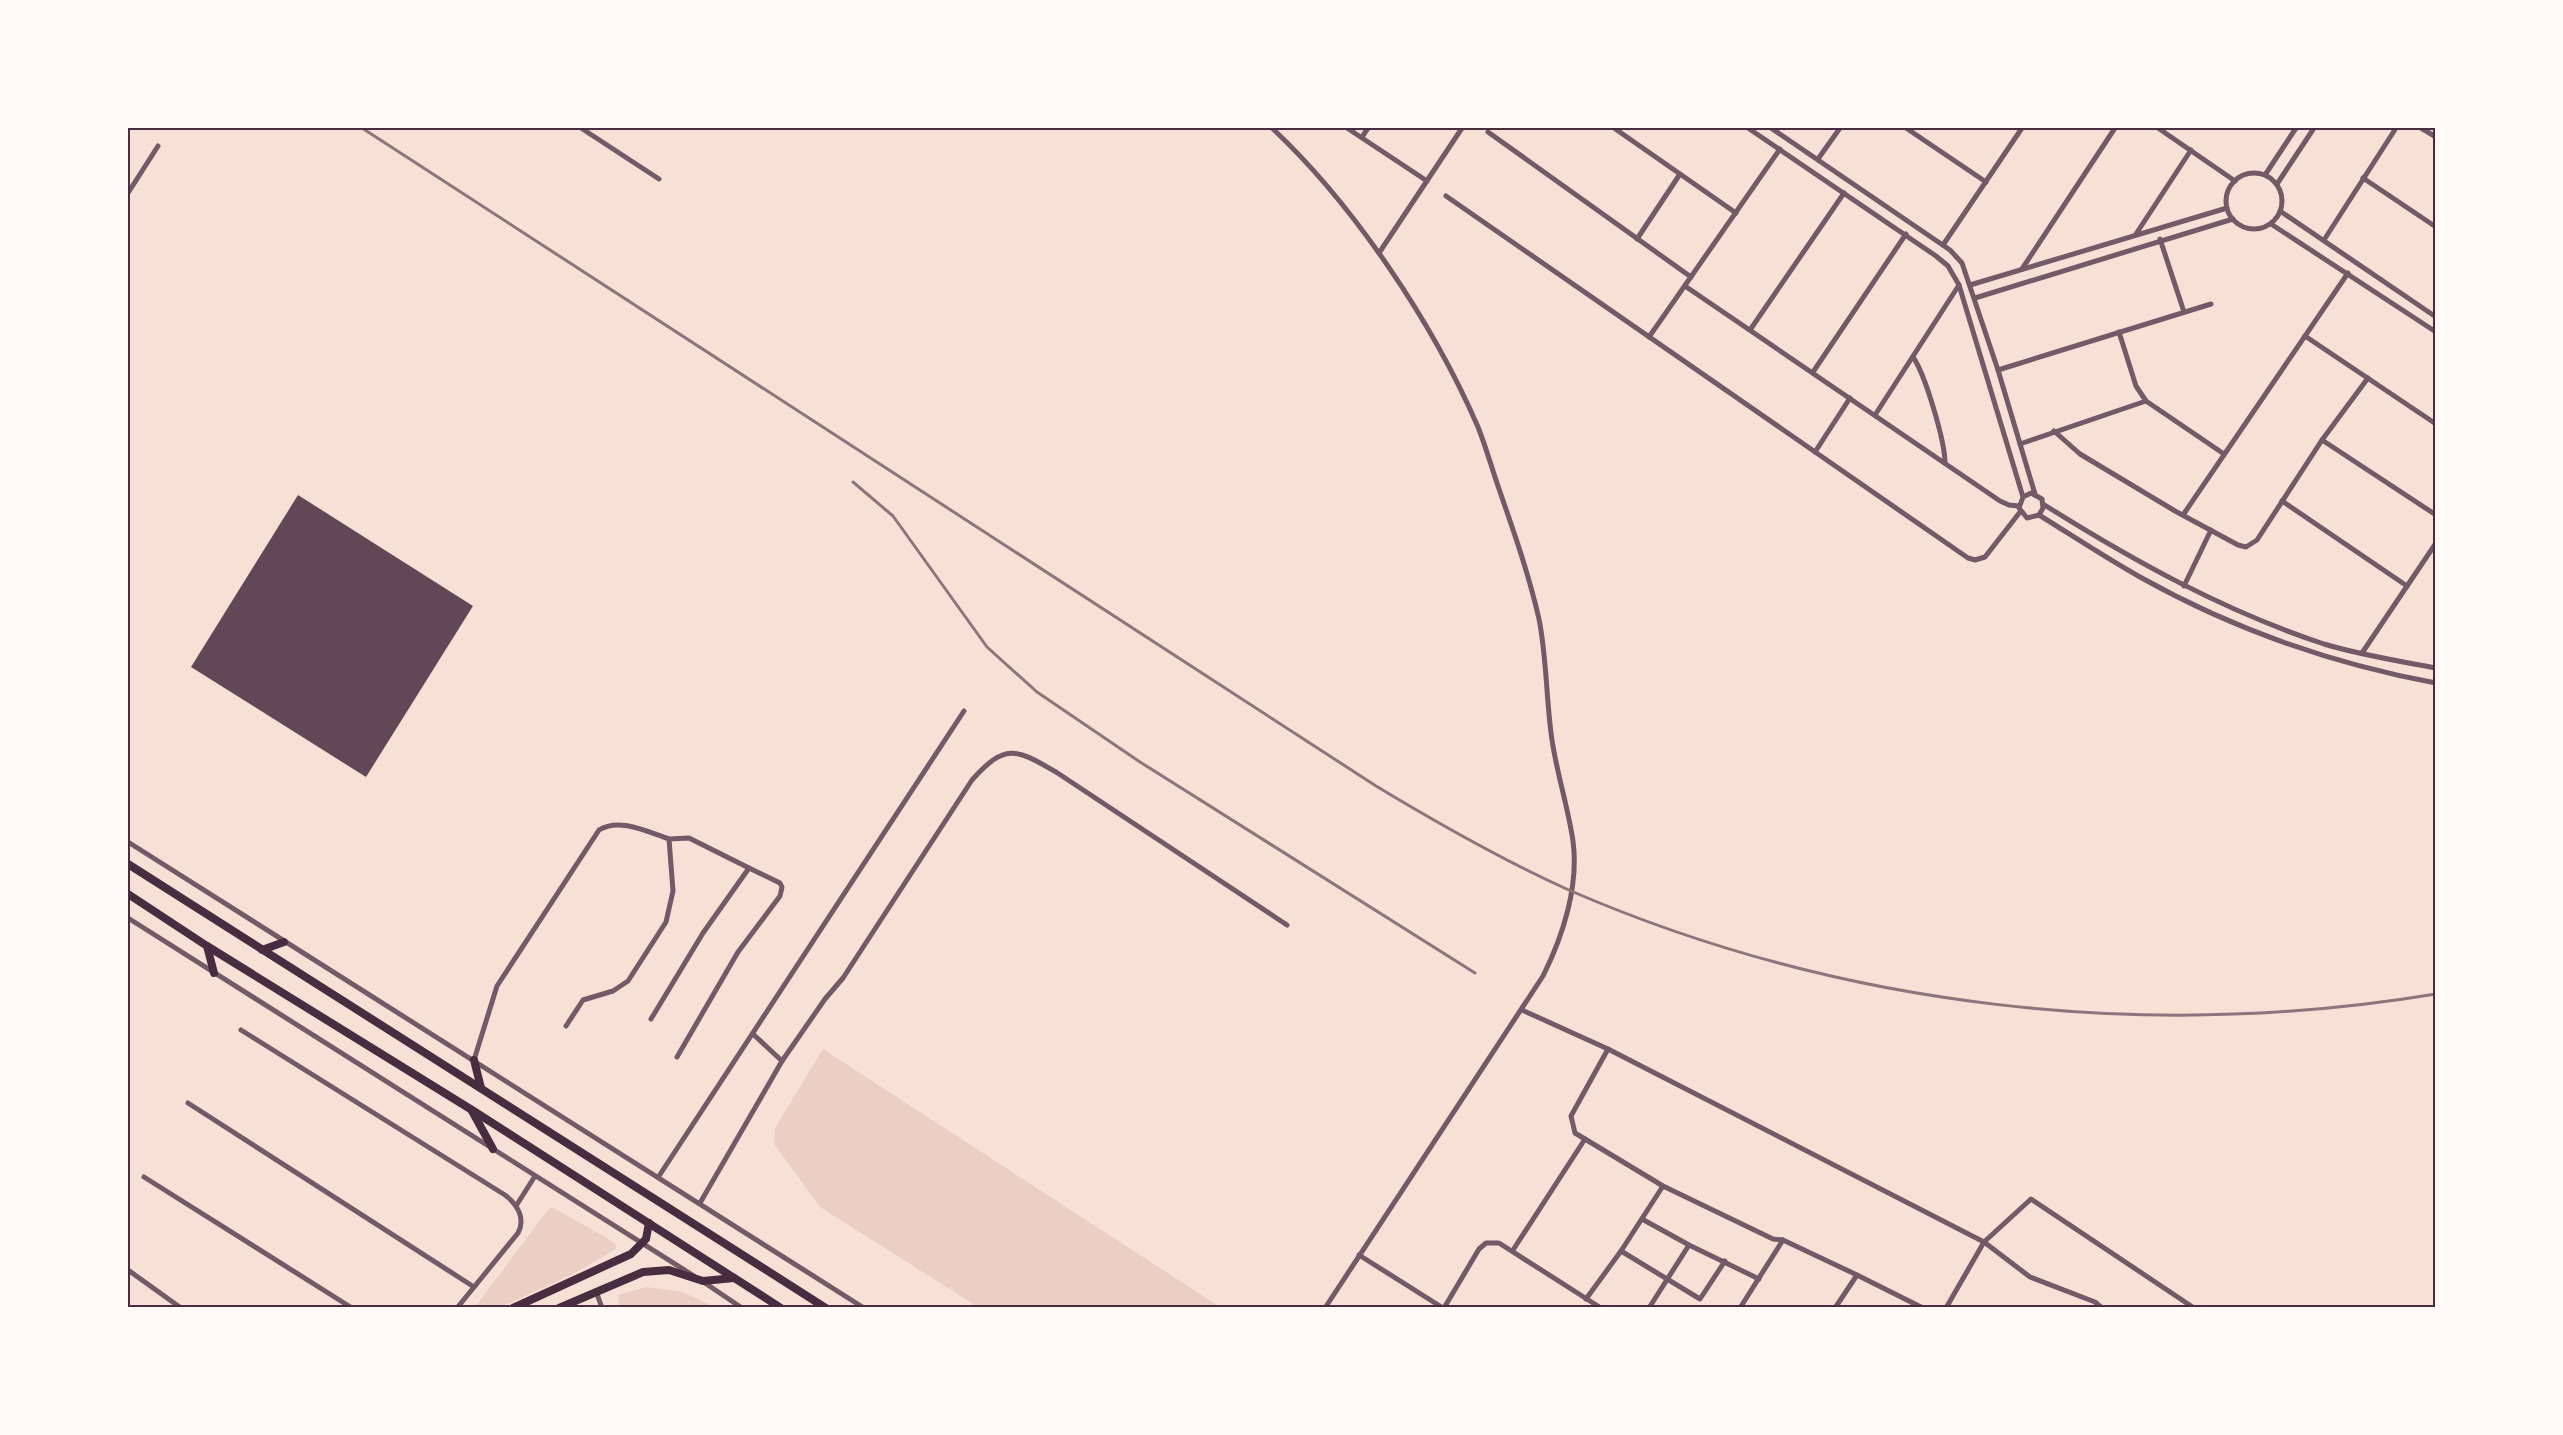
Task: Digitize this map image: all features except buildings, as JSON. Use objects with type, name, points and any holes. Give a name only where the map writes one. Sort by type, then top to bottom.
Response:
[{"type":"main road","points":[[128,864],[826,1308]]},
{"type":"main road","points":[[128,894],[781,1308]]},
{"type":"main road","points":[[262,950],[284,942]]},
{"type":"main road","points":[[207,946],[214,973]]},
{"type":"main road","points":[[474,1060],[481,1088]]},
{"type":"main road","points":[[472,1110],[493,1149]]},
{"type":"main road","points":[[513,1308],[624,1258],[646,1239],[649,1223]]},
{"type":"main road","points":[[559,1308],[643,1272],[656,1270],[678,1272],[702,1281],[735,1278]]},
{"type":"street","points":[[581,128],[659,179]]},
{"type":"street","points":[[1272,128],[1318,176],[1379,253],[1437,348],[1479,430],[1520,549],[1540,627],[1552,740],[1574,844],[1572,882],[1564,923],[1552,958],[1522,1010],[1324,1308]]},
{"type":"street","points":[[1347,128],[1427,181]]},
{"type":"street","points":[[1362,137],[1368,128]]},
{"type":"street","points":[[1379,253],[1462,128]]},
{"type":"street","points":[[1614,128],[1736,213]]},
{"type":"street","points":[[1446,196],[1971,559],[1985,557],[2020,509],[2023,496],[1959,285],[1953,272],[1943,260],[1906,234],[1748,128]]},
{"type":"street","points":[[1771,128],[1943,245],[1962,263],[1998,370],[2035,494],[2043,504],[2089,533],[2184,586],[2270,623],[2325,644],[2436,668]]},
{"type":"street","points":[[1818,159],[1840,128]]},
{"type":"street","points":[[1906,128],[1986,182]]},
{"type":"street","points":[[1943,245],[2022,128]]},
{"type":"street","points":[[2021,270],[2115,128]]},
{"type":"street","points":[[2158,128],[2235,181]]},
{"type":"street","points":[[2265,175],[2294,128]]},
{"type":"street","points":[[2277,184],[2314,128]]},
{"type":"street","points":[[2324,240],[2396,128]]},
{"type":"street","points":[[2421,128],[2436,137]]},
{"type":"street","points":[[1488,132],[1691,277]]},
{"type":"street","points":[[128,193],[158,146]]},
{"type":"street","points":[[1649,337],[1780,149]]},
{"type":"street","points":[[2136,234],[2190,150]]},
{"type":"street","points":[[2252,173],[2265,175],[2277,184],[2282,200],[2280,211],[2271,224],[2260,229],[2248,228],[2232,219],[2227,208],[2228,191],[2235,181],[2252,173]]},
{"type":"street","points":[[1637,239],[1680,174]]},
{"type":"street","points":[[2362,178],[2436,226]]},
{"type":"street","points":[[1750,330],[1844,193]]},
{"type":"street","points":[[1970,285],[2227,208]]},
{"type":"street","points":[[2280,211],[2436,316]]},
{"type":"street","points":[[1975,298],[2160,239],[2232,219]]},
{"type":"street","points":[[2271,224],[2436,332]]},
{"type":"street","points":[[1813,372],[1906,234]]},
{"type":"street","points":[[2160,239],[2184,312]]},
{"type":"street","points":[[2182,515],[2348,273]]},
{"type":"street","points":[[1875,415],[1959,285]]},
{"type":"street","points":[[1685,286],[2004,503],[2020,509],[2027,518],[2039,515],[2166,591],[2265,634],[2359,665],[2436,682]]},
{"type":"street","points":[[2406,311],[2412,301]]},
{"type":"street","points":[[1998,370],[2211,304]]},
{"type":"street","points":[[2119,332],[2136,386],[2146,401],[2224,454]]},
{"type":"street","points":[[2305,336],[2436,424]]},
{"type":"street","points":[[1913,357],[1921,372],[1940,434],[1946,463]]},
{"type":"street","points":[[2054,431],[2080,454],[2182,515],[2241,546],[2250,546],[2257,540],[2322,440],[2368,378]]},
{"type":"street","points":[[1815,452],[1850,398]]},
{"type":"street","points":[[2020,444],[2146,401]]},
{"type":"street","points":[[2322,440],[2436,515]]},
{"type":"street","points":[[2023,496],[2035,494]]},
{"type":"street","points":[[2282,501],[2407,586]]},
{"type":"street","points":[[2039,515],[2043,504]]},
{"type":"street","points":[[2184,586],[2211,530]]},
{"type":"street","points":[[2083,543],[2089,533]]},
{"type":"street","points":[[2362,653],[2436,543]]},
{"type":"street","points":[[2265,634],[2270,623]]},
{"type":"street","points":[[659,1176],[964,711]]},
{"type":"street","points":[[700,1203],[782,1061],[825,999],[843,978],[972,780],[988,762],[1006,753],[1023,754],[1056,772],[1287,925]]},
{"type":"street","points":[[474,1060],[497,986],[599,830],[610,825],[621,825],[669,838],[689,838],[780,883],[782,887],[780,896],[738,952],[677,1057]]},
{"type":"street","points":[[566,1026],[583,1000],[613,991],[628,981],[666,922],[673,891],[669,838]]},
{"type":"street","points":[[128,842],[659,1176],[864,1308]]},
{"type":"street","points":[[651,1019],[703,933],[749,868]]},
{"type":"street","points":[[128,918],[742,1308]]},
{"type":"street","points":[[1522,1010],[1608,1049],[1984,1242],[2030,1277],[2095,1302],[2102,1308]]},
{"type":"street","points":[[241,1030],[505,1195],[516,1206],[521,1217],[520,1228],[457,1308]]},
{"type":"street","points":[[753,1034],[782,1061]]},
{"type":"street","points":[[1608,1049],[1571,1116],[1575,1133],[1663,1186],[1773,1239],[1783,1240],[1923,1308]]},
{"type":"street","points":[[188,1103],[474,1287]]},
{"type":"street","points":[[1513,1250],[1585,1139]]},
{"type":"street","points":[[516,1206],[535,1176]]},
{"type":"street","points":[[144,1177],[352,1308]]},
{"type":"street","points":[[1586,1299],[1621,1251],[1663,1186]]},
{"type":"street","points":[[1946,1308],[1984,1242],[2031,1199],[2194,1308]]},
{"type":"street","points":[[1642,1219],[1759,1279]]},
{"type":"street","points":[[1740,1308],[1783,1240]]},
{"type":"street","points":[[1359,1255],[1444,1308],[1482,1246],[1486,1243],[1499,1243],[1600,1308]]},
{"type":"street","points":[[1649,1308],[1689,1245]]},
{"type":"street","points":[[1621,1251],[1700,1299],[1725,1261]]},
{"type":"street","points":[[128,1270],[181,1308]]},
{"type":"street","points":[[1835,1308],[1857,1275]]},
{"type":"street","points":[[596,1291],[603,1308]]},
{"type":"shaded area","points":[[823,1049],[1220,1307],[978,1307],[820,1207],[774,1144],[775,1128]]},
{"type":"shaded area","points":[[552,1207],[612,1241],[616,1249],[575,1273],[501,1307],[475,1307],[547,1211]]},
{"type":"shaded area","points":[[646,1287],[683,1292],[714,1307],[614,1307],[619,1304],[618,1295]]},
{"type":"railway","points":[[362,128],[1376,786],[1472,842],[1571,891],[1674,931],[1780,963],[1887,988],[1996,1004],[2106,1013],[2216,1015],[2326,1008],[2436,994]]},
{"type":"railway","points":[[853,482],[893,516],[987,647],[1037,692],[1140,762],[1475,973]]}]
